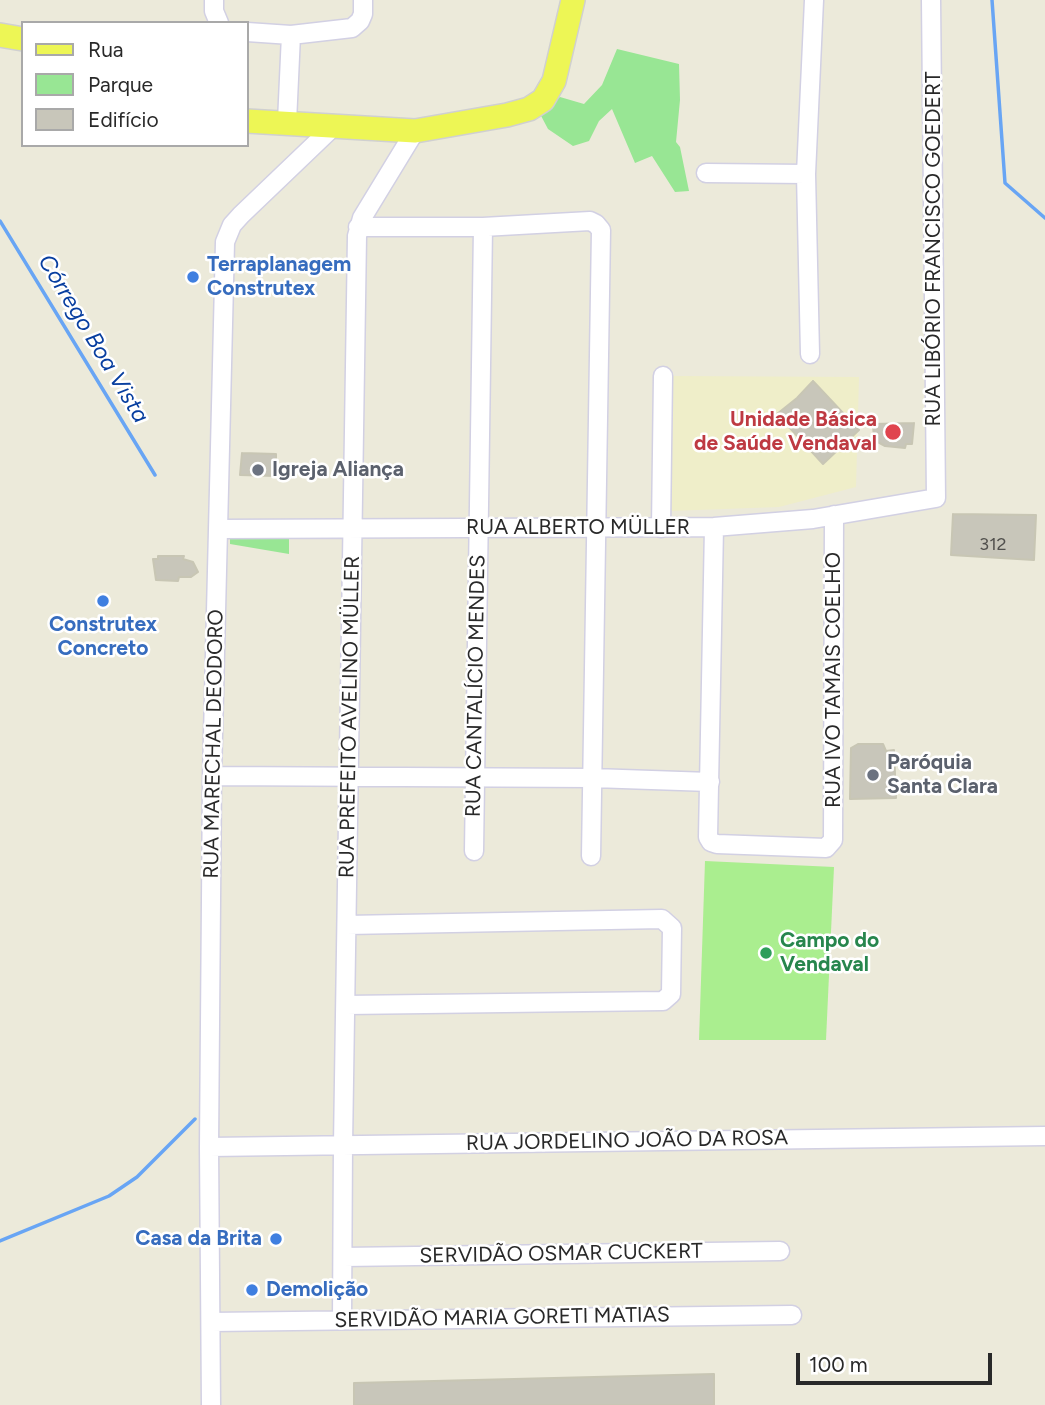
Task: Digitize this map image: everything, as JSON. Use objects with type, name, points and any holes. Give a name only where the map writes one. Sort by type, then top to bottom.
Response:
[{"type":"main road","points":[[248,121],[415,131],[519,112],[536,106],[543,100],[556,75],[573,0]]},
{"type":"main road","points":[[0,35],[21,38]]},
{"type":"street","points":[[214,0],[214,11],[218,21]]},
{"type":"street","points":[[248,32],[291,35],[352,28],[363,14],[363,0]]},
{"type":"street","points":[[810,354],[806,174],[814,0]]},
{"type":"street","name":"RUA LIBÓRIO FRANCISCO GOEDERT","points":[[931,0],[936,498]]},
{"type":"street","points":[[287,122],[291,35]]},
{"type":"street","name":"RUA MARECHAL DEODORO","points":[[211,1405],[209,1147],[212,776],[225,242],[232,225],[241,215],[333,127]]},
{"type":"street","name":"RUA PREFEITO AVELINO MÜLLER","points":[[342,1320],[342,1145],[358,227],[415,131]]},
{"type":"street","points":[[706,173],[806,174]]},
{"type":"street","points":[[358,227],[483,228],[590,221],[601,230],[591,856]]},
{"type":"street","name":"RUA CANTALÍCIO MENDES","points":[[474,851],[483,228]]},
{"type":"street","points":[[662,528],[663,376]]},
{"type":"street","name":"RUA ALBERTO MÜLLER","points":[[218,529],[714,527],[834,516],[936,498]]},
{"type":"street","name":"RUA IVO TAMAIS COELHO","points":[[710,782],[708,837],[711,842],[826,848],[831,845],[834,516]]},
{"type":"street","points":[[212,776],[593,778],[710,782],[714,527]]},
{"type":"street","points":[[346,1005],[663,1001],[671,995],[672,928],[662,919],[347,925]]},
{"type":"street","name":"RUA JORDELINO JOÃO DA ROSA","points":[[209,1147],[1045,1136]]},
{"type":"street","name":"SERVIDÃO OSMAR CUCKERT","points":[[343,1257],[780,1251]]},
{"type":"street","name":"SERVIDÃO MARIA GORETI MATIAS","points":[[211,1322],[792,1315]]},
{"type":"shaded area","points":[[671,376],[859,377],[856,487],[779,507],[670,511]]},
{"type":"green space","points":[[617,49],[679,64],[680,100],[676,142],[680,147],[689,191],[675,192],[652,156],[635,163],[612,109],[599,121],[589,141],[573,146],[548,129],[539,112],[560,97],[584,104],[602,85]]},
{"type":"green space","points":[[289,537],[289,554],[230,544],[230,538]]},
{"type":"green space","name":"Campo do Vendaval","points":[[705,861],[834,867],[826,1040],[699,1040]]},
{"type":"building","points":[[813,381],[859,430],[823,464],[777,414]]},
{"type":"building","name":"Unidade Básica de Saúde Vendaval","points":[[914,423],[912,444],[906,444],[905,448],[885,446],[874,440],[873,424]]},
{"type":"building","name":"Igreja Aliança","points":[[242,453],[276,454],[276,476],[240,475]]},
{"type":"building","points":[[953,514],[1036,515],[1034,560],[951,555]]},
{"type":"building","points":[[158,556],[184,556],[183,559],[193,562],[198,572],[191,577],[179,577],[178,581],[156,580],[153,559],[158,559]]},
{"type":"building","name":"Paróquia Santa Clara","points":[[858,744],[883,744],[886,751],[894,750],[896,798],[850,799],[851,748]]},
{"type":"building","points":[[714,1374],[714,1405],[354,1405],[354,1383]]},
{"type":"waterway","points":[[992,0],[1005,183],[1045,218]]},
{"type":"waterway","name":"Córrego Boa Vista","points":[[0,221],[155,475]]},
{"type":"waterway","name":"Córrego Boa Vista","points":[[0,1241],[109,1196],[137,1177],[195,1119]]},
{"type":"place","name":"Terraplanagem Construtex","points":[[193,277]]},
{"type":"place","name":"Unidade Básica de Saúde Vendaval","points":[[893,432]]},
{"type":"place","name":"Igreja Aliança","points":[[258,470]]},
{"type":"place","name":"Construtex Concreto","points":[[103,601]]},
{"type":"place","name":"Paróquia Santa Clara","points":[[873,775]]},
{"type":"place","name":"Campo do Vendaval","points":[[766,953]]},
{"type":"place","name":"Casa da Brita","points":[[276,1239]]},
{"type":"place","name":"Demolição","points":[[252,1290]]}]
